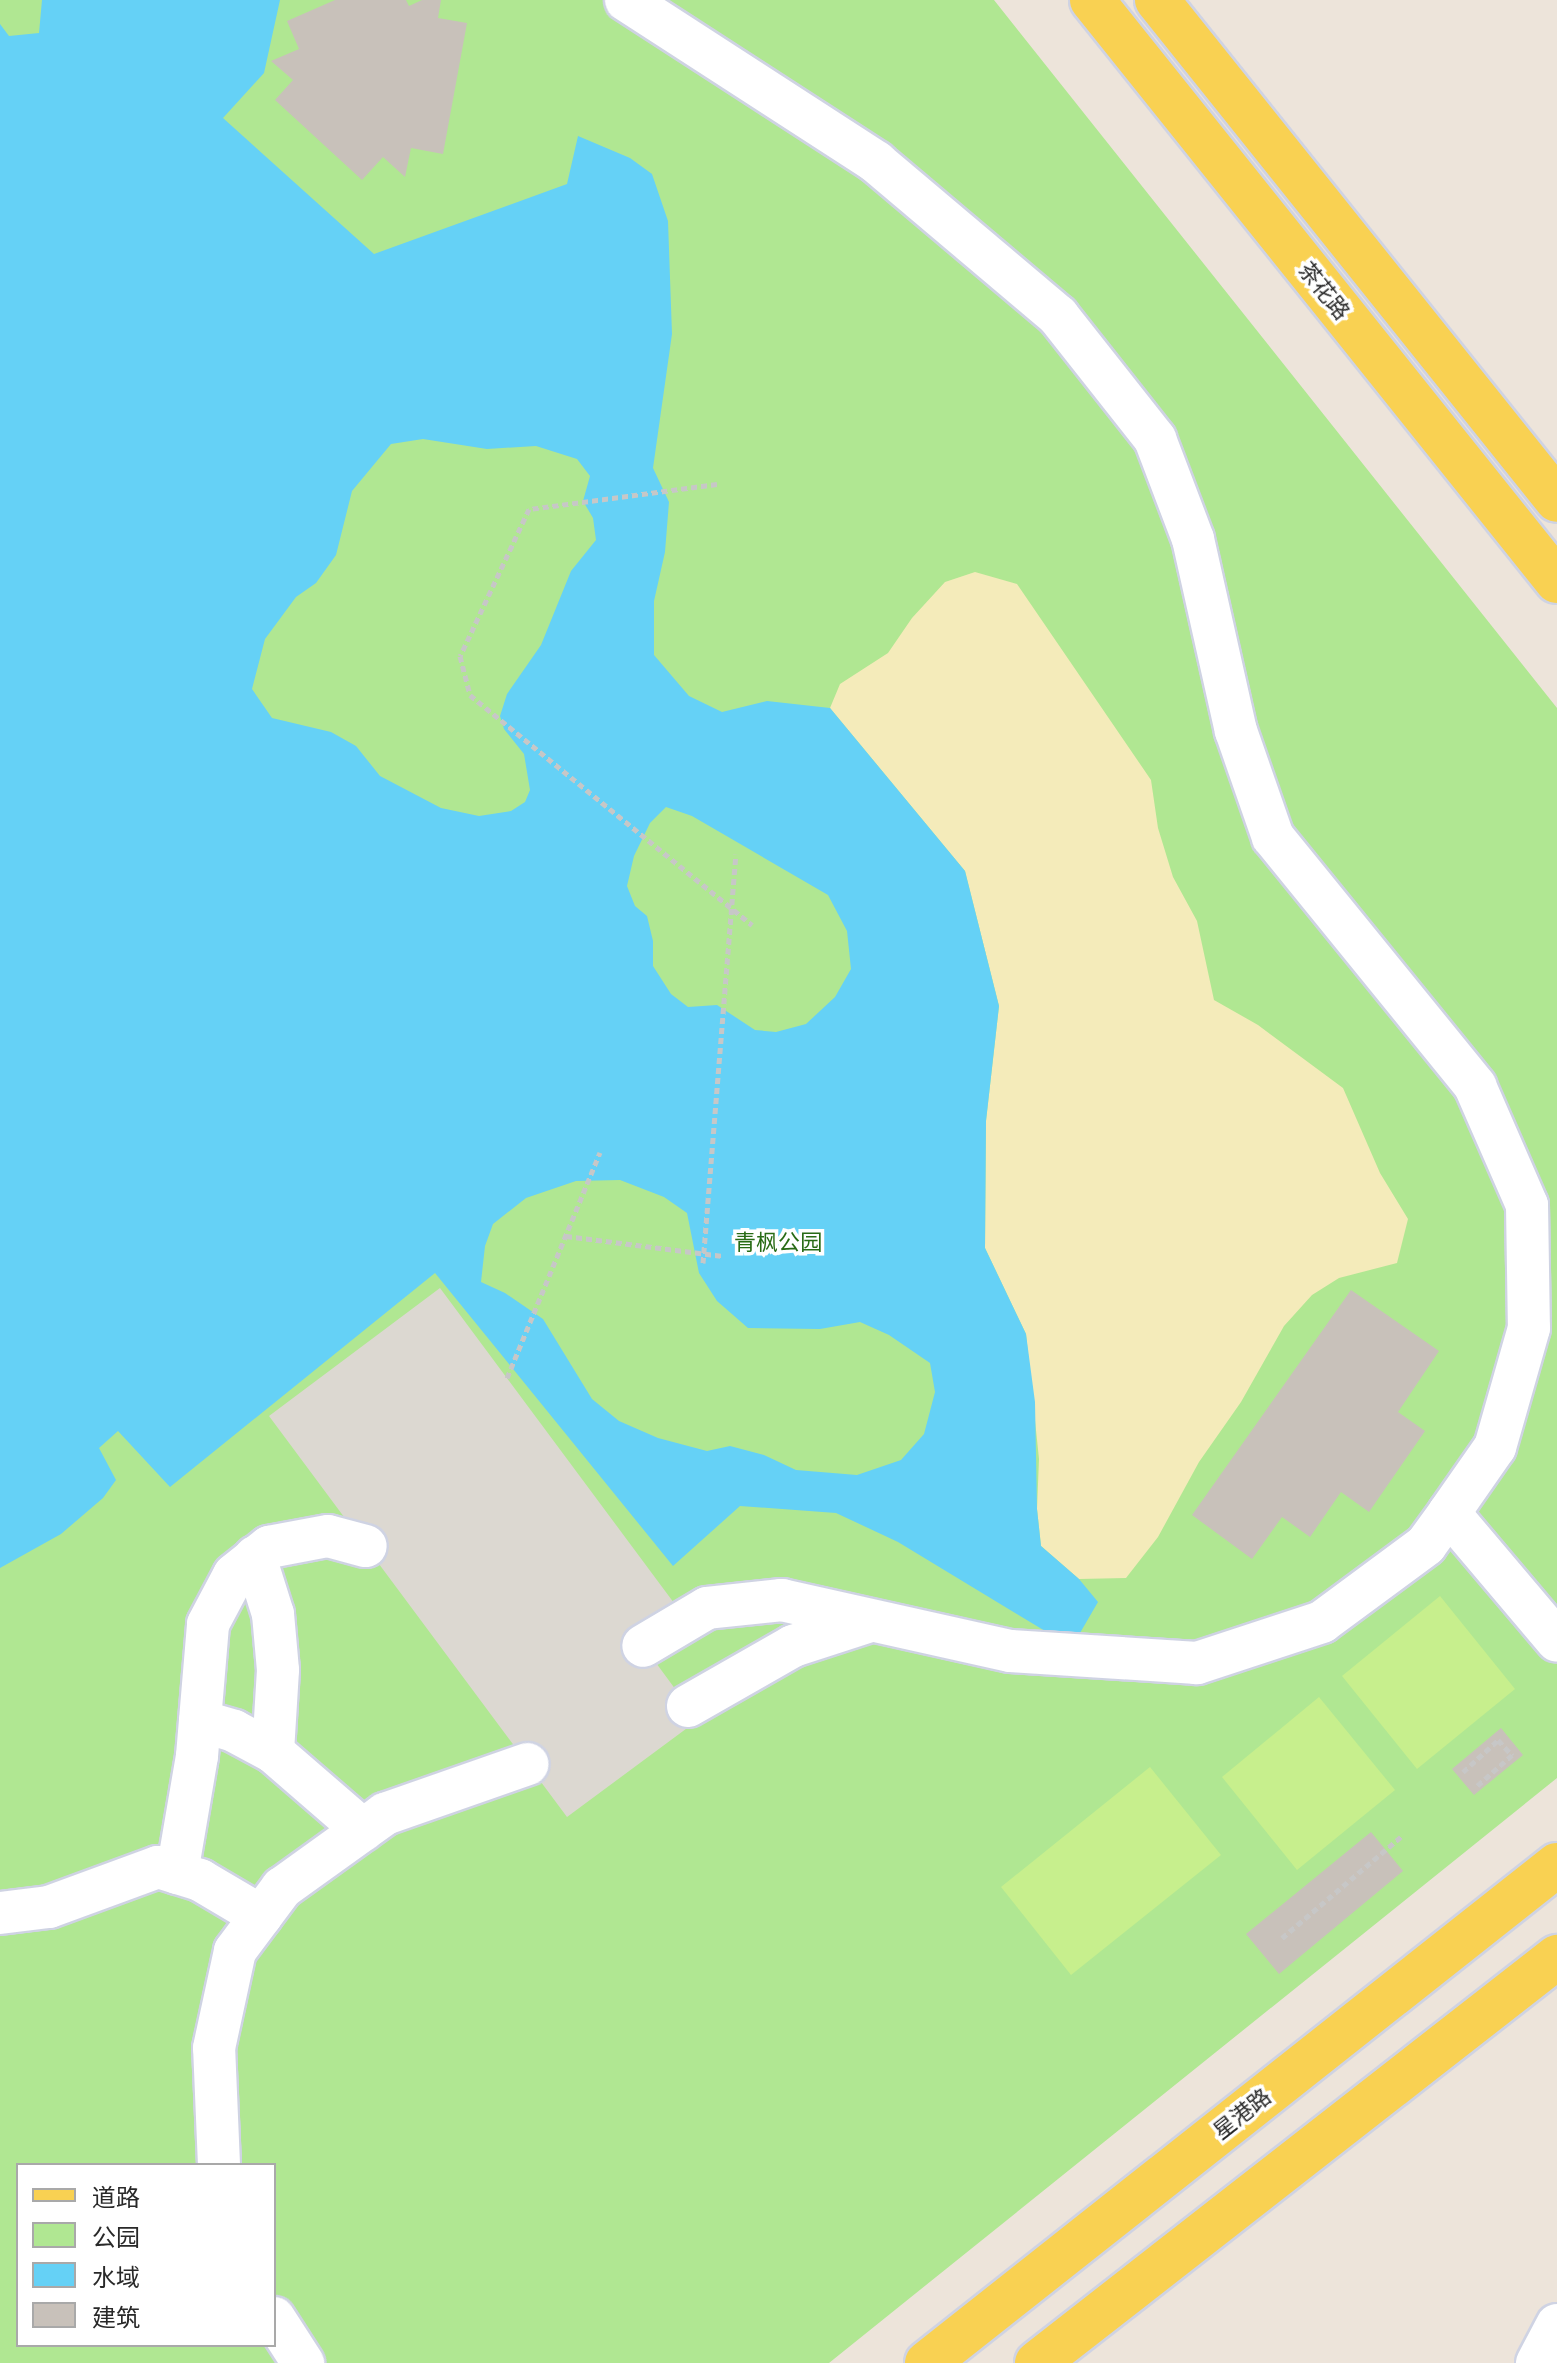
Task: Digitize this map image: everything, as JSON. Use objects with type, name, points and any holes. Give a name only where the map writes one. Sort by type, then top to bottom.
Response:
[{"type":"main road","name":"茶花路","points":[[1092,0],[1557,581]]},
{"type":"main road","points":[[1157,0],[1557,500]]},
{"type":"main road","name":"星港路","points":[[927,2363],[1557,1865]]},
{"type":"main road","points":[[1037,2363],[1555,1967]]},
{"type":"lane","points":[[626,0],[876,162],[1058,316],[1155,439],[1193,539],[1236,731],[1273,837],[1475,1086],[1527,1205],[1529,1328],[1495,1447],[1449,1513],[1426,1545],[1322,1622],[1197,1663],[1010,1651],[782,1600],[707,1608],[643,1646]]},
{"type":"lane","points":[[1449,1513],[1557,1641]]},
{"type":"lane","points":[[177,1873],[200,1721],[208,1624],[234,1575],[269,1547],[328,1536],[366,1546]]},
{"type":"lane","points":[[255,1557],[273,1614],[278,1670],[273,1752]]},
{"type":"lane","points":[[688,1706],[793,1646],[872,1620]]},
{"type":"lane","points":[[200,1721],[234,1731],[273,1752],[363,1830]]},
{"type":"lane","points":[[219,2163],[214,2048],[235,1951],[282,1888],[385,1814],[528,1764]]},
{"type":"lane","points":[[0,1913],[49,1907],[158,1867],[200,1880],[261,1916]]},
{"type":"lane","points":[[276,2321],[303,2363]]},
{"type":"lane","points":[[1537,2363],[1557,2325]]},
{"type":"path","points":[[717,484],[529,509],[460,656],[470,695],[752,925]]},
{"type":"path","points":[[703,1263],[736,854]]},
{"type":"path","points":[[507,1378],[600,1152]]},
{"type":"path","points":[[566,1236],[723,1256]]},
{"type":"path","points":[[1463,1772],[1498,1740],[1512,1755],[1477,1786]]},
{"type":"path","points":[[1282,1938],[1403,1835]]},
{"type":"green space","name":"青枫公园","points":[[0,0],[994,0],[1557,708],[1557,1778],[829,2363],[0,2363]]},
{"type":"green space","points":[[1440,1596],[1515,1689],[1417,1769],[1342,1676]]},
{"type":"green space","points":[[1319,1697],[1395,1790],[1297,1870],[1222,1777]]},
{"type":"green space","points":[[1150,1767],[1221,1855],[1071,1975],[1001,1887]]},
{"type":"sand","points":[[975,572],[1017,584],[1151,780],[1158,828],[1173,877],[1197,921],[1214,1000],[1258,1025],[1343,1088],[1380,1173],[1408,1219],[1397,1263],[1339,1278],[1312,1295],[1284,1326],[1241,1402],[1199,1462],[1158,1537],[1126,1578],[1079,1579],[1041,1546],[1037,1509],[1039,1459],[1026,1334],[985,1248],[986,1121],[999,1006],[965,871],[830,708],[840,684],[888,653],[912,618],[945,582]]},
{"type":"shaded area","points":[[440,1288],[674,1603],[634,1633],[698,1720],[567,1817],[269,1416]]},
{"type":"water","points":[[42,0],[280,0],[264,73],[223,118],[374,254],[567,184],[578,136],[630,158],[652,174],[668,221],[672,334],[653,468],[669,502],[665,552],[654,601],[654,655],[689,696],[722,712],[767,701],[830,708],[965,871],[999,1006],[986,1121],[985,1248],[1026,1334],[1035,1402],[1037,1509],[1041,1546],[1079,1579],[1098,1602],[1080,1633],[1050,1634],[898,1542],[836,1513],[740,1506],[673,1566],[435,1273],[170,1487],[118,1431],[99,1448],[116,1480],[103,1498],[61,1534],[0,1568],[0,24],[9,36],[39,33]],"holes":[[[423,439],[487,449],[536,446],[577,459],[590,476],[583,501],[593,518],[596,540],[571,571],[541,645],[507,694],[500,716],[504,729],[524,754],[530,790],[525,802],[511,811],[479,816],[441,808],[380,776],[356,746],[331,732],[272,718],[252,689],[265,639],[296,597],[316,583],[336,555],[352,491],[391,444]],[[666,807],[692,816],[828,895],[847,931],[851,969],[835,997],[806,1024],[776,1032],[755,1030],[717,1005],[688,1007],[671,994],[653,966],[653,941],[647,916],[635,906],[627,886],[634,856],[650,823]],[[620,1180],[664,1197],[687,1213],[699,1273],[717,1301],[748,1328],[820,1329],[860,1322],[889,1335],[930,1363],[935,1392],[924,1434],[901,1460],[857,1475],[796,1470],[764,1455],[730,1446],[707,1451],[658,1438],[619,1421],[592,1399],[543,1319],[505,1293],[481,1282],[485,1246],[493,1224],[526,1198],[576,1181]]]},
{"type":"building","points":[[335,0],[406,0],[409,6],[422,0],[441,0],[438,18],[467,23],[443,154],[411,148],[405,177],[383,157],[362,180],[275,100],[293,80],[271,61],[299,49],[287,21]]},
{"type":"building","points":[[1351,1290],[1439,1351],[1398,1412],[1425,1431],[1369,1512],[1341,1492],[1310,1537],[1282,1517],[1252,1559],[1192,1515]]},
{"type":"building","points":[[1501,1728],[1523,1755],[1474,1795],[1452,1769]]},
{"type":"building","points":[[1371,1832],[1403,1871],[1279,1974],[1246,1934]]}]
